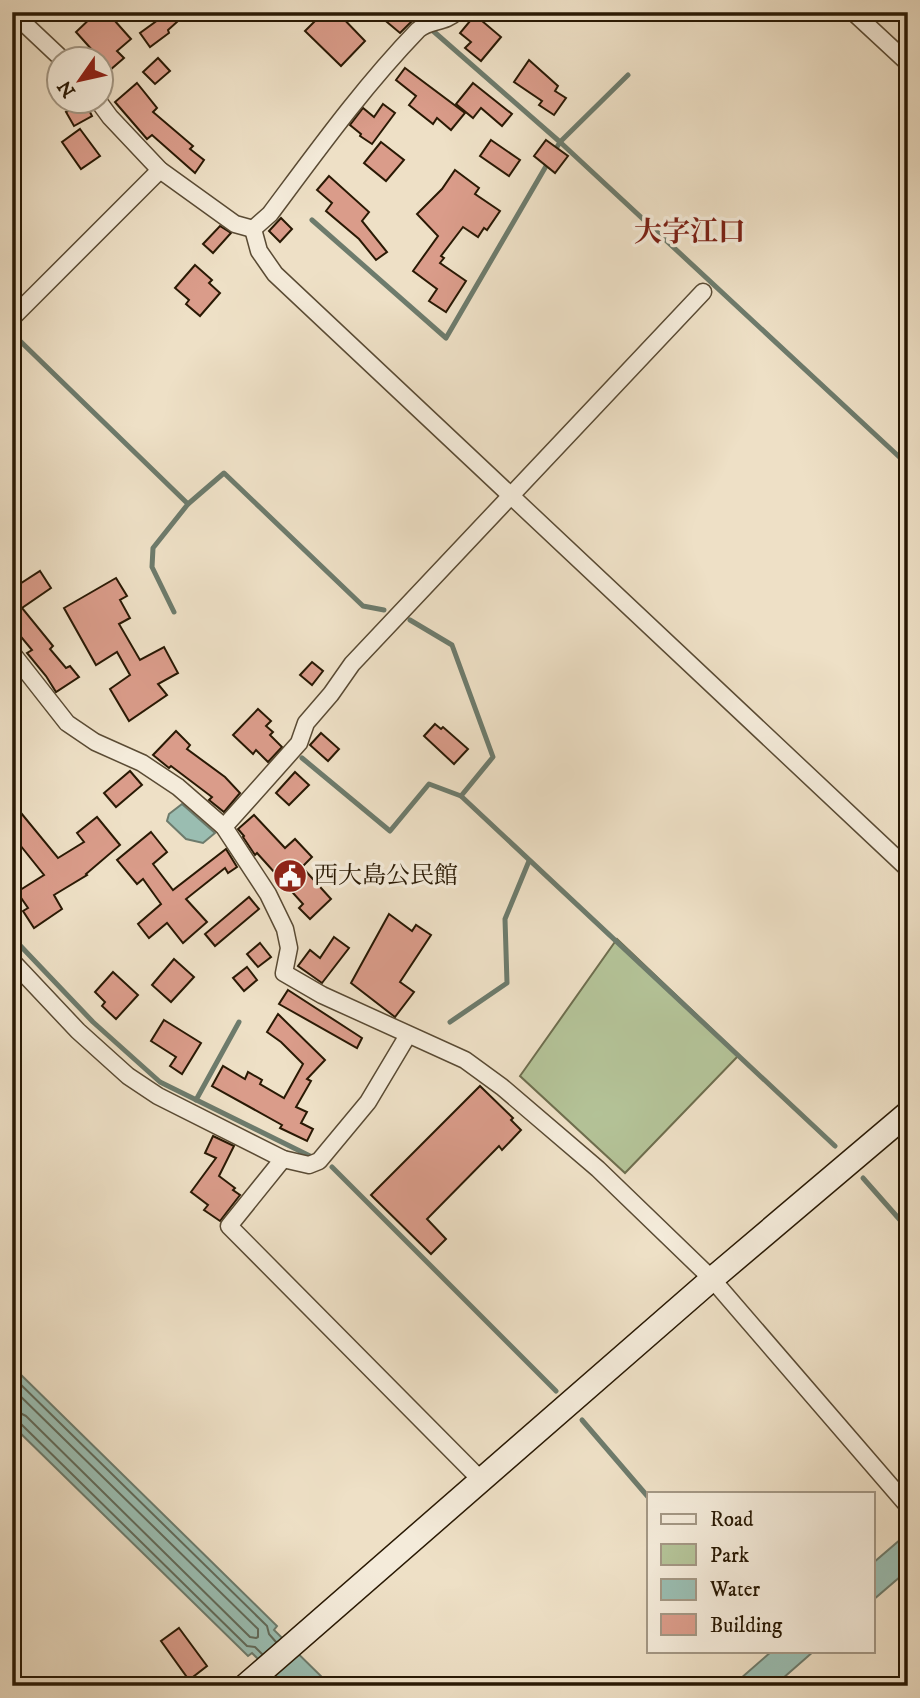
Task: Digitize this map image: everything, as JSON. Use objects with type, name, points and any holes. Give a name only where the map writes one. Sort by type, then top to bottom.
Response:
[{"type":"street","points":[[12,12],[48,46]]},
{"type":"street","points":[[253,229],[270,214],[370,83],[421,26],[452,17],[456,12]]},
{"type":"street","points":[[853,12],[908,63]]},
{"type":"street","points":[[109,116],[160,170],[235,224],[253,229]]},
{"type":"street","points":[[12,318],[160,170]]},
{"type":"street","points":[[253,229],[258,251],[275,274],[908,869]]},
{"type":"street","points":[[224,827],[299,743],[306,723],[352,664],[703,292]]},
{"type":"street","points":[[12,653],[67,723],[95,742],[142,763],[178,787],[224,827],[268,894],[285,929],[289,948],[284,973],[322,995],[465,1060],[502,1087],[598,1170],[712,1279],[908,1506]]},
{"type":"street","points":[[12,961],[78,1031],[128,1076],[159,1096],[283,1159],[309,1165],[319,1161],[368,1102],[408,1035]]},
{"type":"street","points":[[252,1679],[712,1279],[908,1113]]},
{"type":"street","points":[[283,1159],[229,1226],[481,1480]]},
{"type":"green space","points":[[617,939],[739,1055],[625,1173],[520,1076]]},
{"type":"water","points":[[182,804],[215,833],[203,843],[186,839],[167,821],[169,814]]},
{"type":"water","points":[[12,1366],[277,1626],[274,1630],[331,1686],[285,1686],[252,1653],[248,1656],[12,1425]]},
{"type":"water","points":[[908,1533],[908,1570],[874,1599],[874,1562]]},
{"type":"water","points":[[771,1652],[813,1652],[774,1686],[732,1686]]},
{"type":"building","points":[[97,12],[107,12],[131,39],[117,51],[124,58],[116,65],[116,46],[89,46],[76,32]]},
{"type":"building","points":[[169,12],[188,12],[168,30],[169,33],[150,47],[140,33]]},
{"type":"building","points":[[324,12],[337,12],[365,41],[341,66],[305,31]]},
{"type":"building","points":[[375,12],[399,12],[411,22],[400,33]]},
{"type":"building","points":[[475,15],[501,37],[481,61],[465,48],[471,42],[460,33]]},
{"type":"building","points":[[158,58],[170,71],[155,84],[143,72]]},
{"type":"building","points":[[529,60],[558,86],[555,91],[566,98],[554,115],[539,105],[542,101],[514,82]]},
{"type":"building","points":[[405,68],[465,113],[451,130],[437,118],[433,124],[409,105],[416,96],[396,80]]},
{"type":"building","points":[[137,83],[157,108],[153,112],[193,146],[190,149],[204,160],[195,173],[152,135],[147,139],[116,101]]},
{"type":"building","points":[[473,83],[512,114],[502,126],[481,108],[473,118],[456,104]]},
{"type":"building","points":[[383,104],[395,113],[372,144],[350,125],[363,108],[374,117]]},
{"type":"building","points":[[68,116],[92,116],[74,126]]},
{"type":"building","points":[[80,129],[100,156],[81,169],[62,142]]},
{"type":"building","points":[[491,140],[520,160],[509,176],[480,156]]},
{"type":"building","points":[[546,140],[568,156],[555,173],[534,156]]},
{"type":"building","points":[[381,142],[404,160],[386,181],[364,163]]},
{"type":"building","points":[[455,170],[479,188],[475,194],[500,211],[487,230],[484,228],[478,237],[463,227],[441,256],[444,258],[440,263],[466,281],[446,312],[429,301],[437,289],[413,271],[438,236],[417,214],[442,189]]},
{"type":"building","points":[[329,176],[369,212],[362,221],[387,252],[376,260],[359,239],[326,211],[332,203],[317,190]]},
{"type":"building","points":[[281,218],[292,229],[280,242],[269,231]]},
{"type":"building","points":[[220,226],[231,233],[213,253],[203,244]]},
{"type":"building","points":[[195,265],[212,280],[209,283],[220,293],[200,316],[186,304],[189,300],[175,288]]},
{"type":"building","points":[[40,571],[51,588],[22,608],[53,646],[50,649],[66,668],[70,666],[79,677],[56,692],[27,653],[32,650],[12,626],[12,589]]},
{"type":"building","points":[[116,578],[127,596],[120,600],[130,618],[119,624],[140,660],[164,647],[178,673],[158,684],[167,695],[129,721],[110,689],[130,675],[117,652],[96,665],[64,608]]},
{"type":"building","points":[[312,662],[323,671],[312,685],[300,675]]},
{"type":"building","points":[[258,709],[271,721],[266,726],[273,732],[270,735],[282,747],[268,762],[256,750],[253,754],[233,735]]},
{"type":"building","points":[[435,724],[441,729],[443,727],[468,749],[454,764],[424,736]]},
{"type":"building","points":[[176,731],[190,745],[187,749],[225,777],[240,793],[224,812],[209,800],[212,797],[153,755]]},
{"type":"building","points":[[321,733],[339,749],[328,761],[310,745]]},
{"type":"building","points":[[130,771],[142,785],[116,807],[104,793]]},
{"type":"building","points":[[295,772],[309,785],[289,805],[276,793]]},
{"type":"building","points":[[12,802],[58,858],[84,842],[77,833],[97,817],[120,845],[87,875],[54,895],[62,909],[34,928],[23,911],[28,908],[17,892],[44,875],[12,835]]},
{"type":"building","points":[[254,815],[285,848],[295,839],[312,857],[302,867],[331,899],[310,919],[299,908],[303,904],[257,853],[255,855],[238,829]]},
{"type":"building","points":[[151,832],[167,852],[153,864],[173,890],[226,849],[237,867],[228,873],[225,868],[186,899],[207,922],[183,943],[167,923],[149,938],[138,924],[161,904],[143,879],[137,884],[117,860]]},
{"type":"building","points":[[249,897],[259,909],[215,946],[205,934]]},
{"type":"building","points":[[389,914],[412,931],[416,925],[431,935],[400,982],[414,992],[395,1017],[351,983]]},
{"type":"building","points":[[334,937],[349,948],[322,983],[298,966],[310,950],[320,958]]},
{"type":"building","points":[[260,943],[271,957],[258,967],[247,954]]},
{"type":"building","points":[[174,959],[194,977],[171,1002],[152,985]]},
{"type":"building","points":[[247,967],[257,980],[244,991],[233,978]]},
{"type":"building","points":[[113,972],[138,995],[116,1019],[102,1006],[105,1002],[95,992]]},
{"type":"building","points":[[288,990],[362,1038],[357,1048],[279,1004]]},
{"type":"building","points":[[278,1014],[325,1060],[307,1079],[311,1081],[296,1107],[307,1112],[301,1123],[313,1129],[307,1141],[280,1128],[282,1125],[212,1086],[223,1066],[245,1079],[248,1072],[262,1080],[260,1084],[284,1098],[303,1064],[267,1032]]},
{"type":"building","points":[[164,1020],[201,1043],[182,1074],[170,1066],[176,1057],[151,1041]]},
{"type":"building","points":[[480,1086],[513,1118],[511,1120],[521,1130],[502,1150],[499,1146],[427,1219],[446,1239],[431,1254],[371,1195]]},
{"type":"building","points":[[213,1136],[234,1146],[219,1176],[240,1195],[220,1221],[204,1210],[208,1205],[191,1192],[216,1158],[205,1153]]},
{"type":"building","points":[[179,1628],[207,1666],[189,1680],[161,1641]]},
{"type":"waterway","points":[[413,12],[416,15]]},
{"type":"waterway","points":[[432,30],[560,142],[628,75]]},
{"type":"waterway","points":[[554,152],[560,142],[908,465]]},
{"type":"waterway","points":[[312,220],[446,338],[549,161]]},
{"type":"waterway","points":[[12,344],[19,340],[188,504],[153,548],[152,567],[174,612]]},
{"type":"waterway","points":[[188,504],[224,473],[363,606],[384,610]]},
{"type":"waterway","points":[[410,620],[452,645],[493,757],[461,796],[835,1146]]},
{"type":"waterway","points":[[302,758],[390,831],[429,784],[461,796]]},
{"type":"waterway","points":[[450,1022],[507,983],[505,919],[529,861]]},
{"type":"waterway","points":[[12,937],[93,1022],[160,1082],[310,1156]]},
{"type":"waterway","points":[[196,1100],[239,1022]]},
{"type":"waterway","points":[[332,1167],[556,1391]]},
{"type":"waterway","points":[[863,1178],[908,1229]]},
{"type":"waterway","points":[[582,1420],[647,1496]]},
{"type":"place","name":"西大島公民館","points":[[290,876]]},
{"type":"district","name":"大字江口","points":[[690,232]]}]
